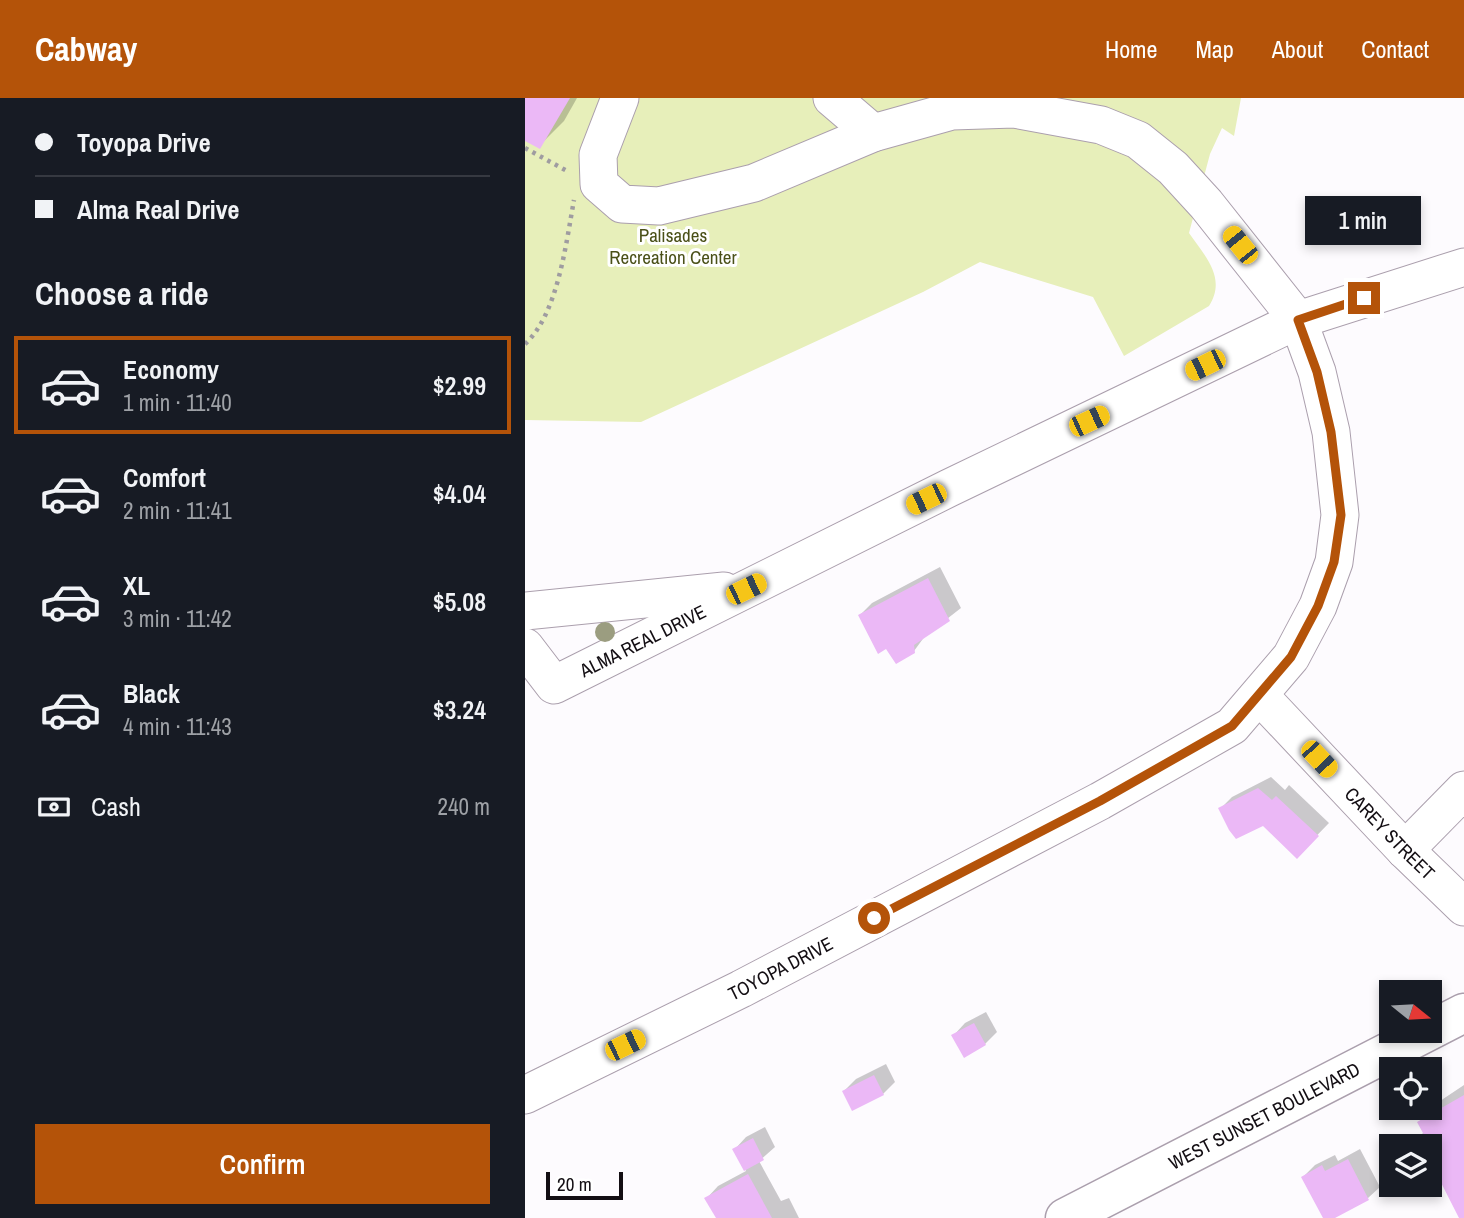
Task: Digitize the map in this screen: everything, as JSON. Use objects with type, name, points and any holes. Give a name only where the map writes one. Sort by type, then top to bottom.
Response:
[{"type":"main road","name":"WEST SUNSET BOULEVARD","points":[[1065,1218],[1464,1013]]},
{"type":"street","name":"TOYOPA DRIVE","points":[[525,1095],[741,989],[1100,801],[1232,726],[1291,657],[1318,606],[1334,562],[1341,515],[1331,432],[1317,372],[1298,320],[1206,204],[1173,167],[1138,140],[1101,125],[1014,109],[952,111],[873,132],[754,183],[659,206],[622,204],[599,184],[598,155],[619,98]]},
{"type":"street","points":[[832,98],[873,132]]},
{"type":"street","name":"ALMA REAL DRIVE","points":[[525,646],[539,692],[1298,320],[1464,267]]},
{"type":"street","points":[[525,611],[746,589]]},
{"type":"street","name":"CAREY STREET","points":[[1260,696],[1405,850],[1464,907]]},
{"type":"street","points":[[1405,850],[1464,790]]},
{"type":"path","points":[[525,148],[578,177]]},
{"type":"path","points":[[525,344],[549,306],[564,252]]},
{"type":"green space","name":"Palisades Recreation Center","points":[[525,98],[1241,98],[1234,136],[1222,128],[1210,154],[1189,233],[1212,268],[1216,286],[1214,296],[1209,306],[1124,356],[1093,297],[980,262],[923,292],[641,422],[525,420]]},
{"type":"building","points":[[525,98],[570,98],[540,149],[525,141]]},
{"type":"building","points":[[928,578],[950,621],[914,645],[915,653],[896,664],[886,649],[878,654],[858,615]]},
{"type":"building","points":[[1258,788],[1272,800],[1276,796],[1319,836],[1297,859],[1263,826],[1236,839],[1229,830],[1218,808]]},
{"type":"building","points":[[974,1023],[986,1045],[964,1058],[951,1035]]},
{"type":"building","points":[[874,1075],[884,1095],[852,1111],[842,1091]]},
{"type":"building","points":[[1464,1095],[1464,1218],[1459,1218],[1442,1185],[1442,1134],[1424,1134],[1417,1122],[1442,1120],[1442,1108]]},
{"type":"building","points":[[753,1138],[764,1160],[744,1171],[732,1149]]},
{"type":"building","points":[[1348,1159],[1369,1200],[1335,1218],[1323,1218],[1301,1177],[1322,1165],[1325,1171]]},
{"type":"building","points":[[748,1174],[772,1218],[716,1218],[704,1198]]},
{"type":"route","points":[[874,918],[1100,801],[1232,726],[1291,657],[1318,606],[1334,562],[1341,515],[1331,432],[1317,372],[1298,320],[1364,298]]}]
